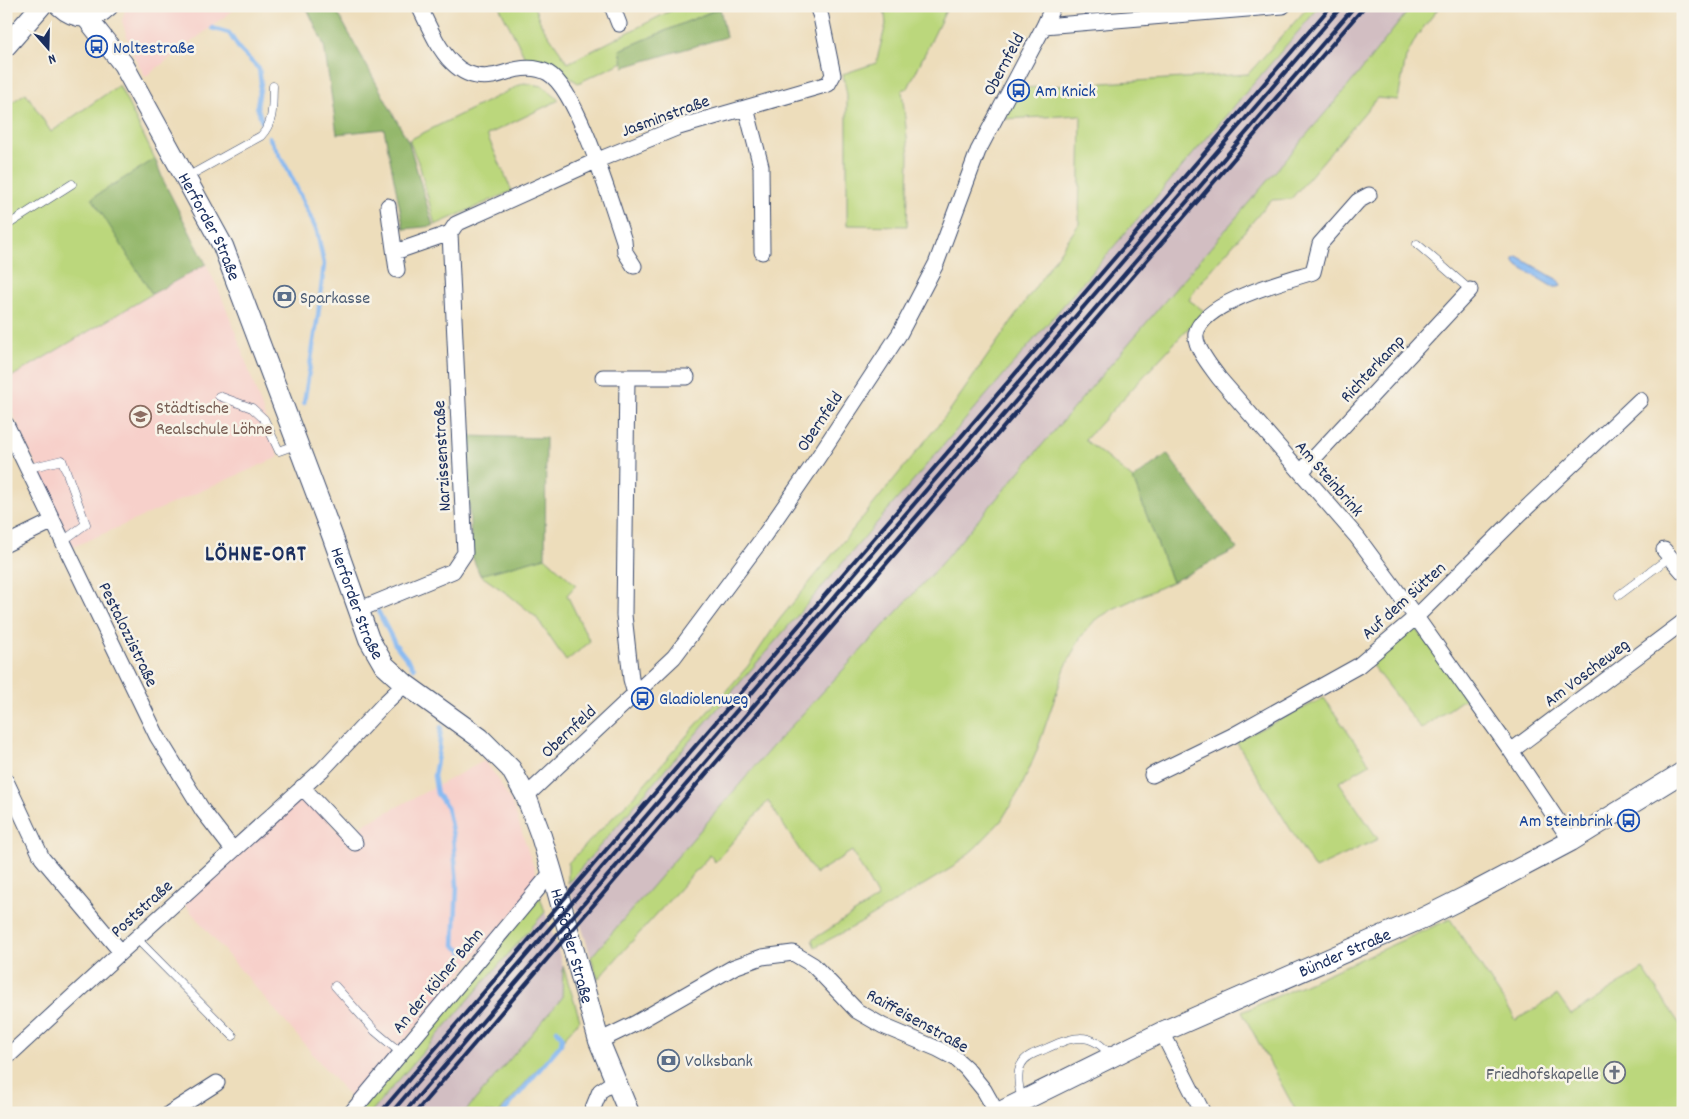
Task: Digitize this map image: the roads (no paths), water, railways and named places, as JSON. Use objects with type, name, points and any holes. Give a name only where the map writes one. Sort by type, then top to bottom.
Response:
[{"type":"main road","points":[[12,39],[41,6]]},
{"type":"main road","points":[[12,39],[63,9],[72,15],[86,17],[101,12],[108,7]]},
{"type":"main road","name":"Herforder Straße","points":[[108,7],[118,57]]},
{"type":"main road","name":"Herforder Straße","points":[[86,17],[118,57],[223,246],[369,639],[384,665],[405,684],[480,738],[510,769],[526,796],[552,872],[599,1041],[629,1113]]},
{"type":"main road","name":"Bünder Straße","points":[[998,1113],[1162,1032],[1425,917],[1571,841],[1683,772]]},
{"type":"street","points":[[419,6],[442,52],[454,66],[476,76],[498,75],[515,69],[534,68],[548,73],[557,81],[570,101],[598,160],[626,252],[634,266]]},
{"type":"street","points":[[612,6],[619,24]]},
{"type":"street","name":"Jasminstraße","points":[[453,228],[598,160],[679,127],[828,84],[833,75],[821,17],[816,6]]},
{"type":"street","name":"Obernfeld","points":[[526,796],[674,657],[816,460],[900,333],[936,264],[978,151],[1053,6]]},
{"type":"street","points":[[1044,26],[1283,6]]},
{"type":"street","points":[[746,108],[761,166],[762,252]]},
{"type":"street","name":"Am Steinbrink","points":[[1369,195],[1358,201],[1320,244],[1313,272],[1232,300],[1210,313],[1200,325],[1196,335],[1205,359],[1215,372],[1357,538],[1416,617],[1511,751],[1571,841]]},
{"type":"street","points":[[388,206],[397,270]]},
{"type":"street","points":[[394,252],[453,228]]},
{"type":"street","name":"Narzissenstraße","points":[[358,610],[453,571],[464,553],[453,228]]},
{"type":"street","name":"Richterkamp","points":[[1301,472],[1470,290]]},
{"type":"street","points":[[604,377],[687,378]]},
{"type":"street","points":[[627,377],[624,615],[631,679],[635,694]]},
{"type":"street","name":"Auf dem Sütten","points":[[1152,775],[1232,736],[1358,666],[1416,617],[1520,514],[1640,400]]},
{"type":"street","name":"Pestalozzistraße","points":[[6,424],[29,468],[157,736],[203,811],[233,850]]},
{"type":"street","points":[[6,544],[53,521]]},
{"type":"street","points":[[1667,553],[1683,572]]},
{"type":"street","name":"Am Voscheweg","points":[[1511,751],[1683,622]]},
{"type":"street","name":"Poststraße","points":[[6,1058],[323,769],[405,684]]},
{"type":"street","points":[[6,781],[11,803],[42,858],[121,952]]},
{"type":"street","points":[[302,787],[355,843]]},
{"type":"street","name":"An der Kölner Bahn","points":[[351,1113],[552,872]]},
{"type":"street","name":"Raiffeisenstraße","points":[[599,1041],[636,1023],[734,967],[762,957],[793,953],[813,964],[857,1011],[883,1026],[955,1058],[984,1090],[998,1113]]},
{"type":"street","points":[[1162,1032],[1203,1113]]},
{"type":"street","points":[[592,1113],[600,1091],[615,1081]]},
{"type":"street","points":[[170,1113],[217,1083]]},
{"type":"lane","points":[[186,178],[261,136],[269,128],[272,116],[273,86]]},
{"type":"lane","points":[[6,226],[72,184]]},
{"type":"lane","points":[[1417,244],[1470,290]]},
{"type":"lane","points":[[219,396],[252,408],[264,419],[279,451],[298,444]]},
{"type":"lane","points":[[29,468],[62,460],[86,524],[63,541]]},
{"type":"lane","points":[[1619,595],[1667,553]]},
{"type":"lane","points":[[136,938],[233,1036]]},
{"type":"lane","points":[[335,986],[346,1001],[375,1031],[401,1053]]},
{"type":"lane","points":[[1022,1101],[1018,1078],[1021,1064],[1028,1056],[1070,1038],[1075,1038],[1095,1041],[1105,1048],[1111,1057]]},
{"type":"water","points":[[1518,257],[1558,280],[1561,285],[1553,287],[1516,265],[1514,259]]},
{"type":"waterway","points":[[212,28],[229,33],[240,50],[259,69],[261,83],[257,106],[262,122]]},
{"type":"waterway","points":[[269,137],[288,170],[317,231],[324,264],[304,403]]},
{"type":"waterway","points":[[378,611],[395,644],[414,668]]},
{"type":"waterway","points":[[441,727],[434,776],[437,794],[447,807],[453,836],[457,885],[454,945],[464,953]]},
{"type":"waterway","points":[[503,1113],[561,1044],[562,1036],[557,1030]]},
{"type":"railway","points":[[380,1113],[1331,6]]},
{"type":"railway","points":[[391,1113],[1342,6]]},
{"type":"railway","points":[[404,1113],[1355,6]]},
{"type":"railway","points":[[415,1113],[1365,6]]},
{"type":"place","name":"Noltestraße","points":[[97,47]]},
{"type":"place","name":"Am Knick","points":[[1019,90]]},
{"type":"place","name":"Sparkasse","points":[[284,297]]},
{"type":"place","name":"Städtische Realschule Löhne","points":[[140,417]]},
{"type":"place","name":"Gladiolenweg","points":[[643,698]]},
{"type":"place","name":"Am Steinbrink","points":[[1629,820]]},
{"type":"place","name":"Volksbank","points":[[669,1060]]},
{"type":"place","name":"Friedhofskapelle","points":[[1615,1073]]},
{"type":"district","name":"LÖHNE-ORT","points":[[256,552]]}]
